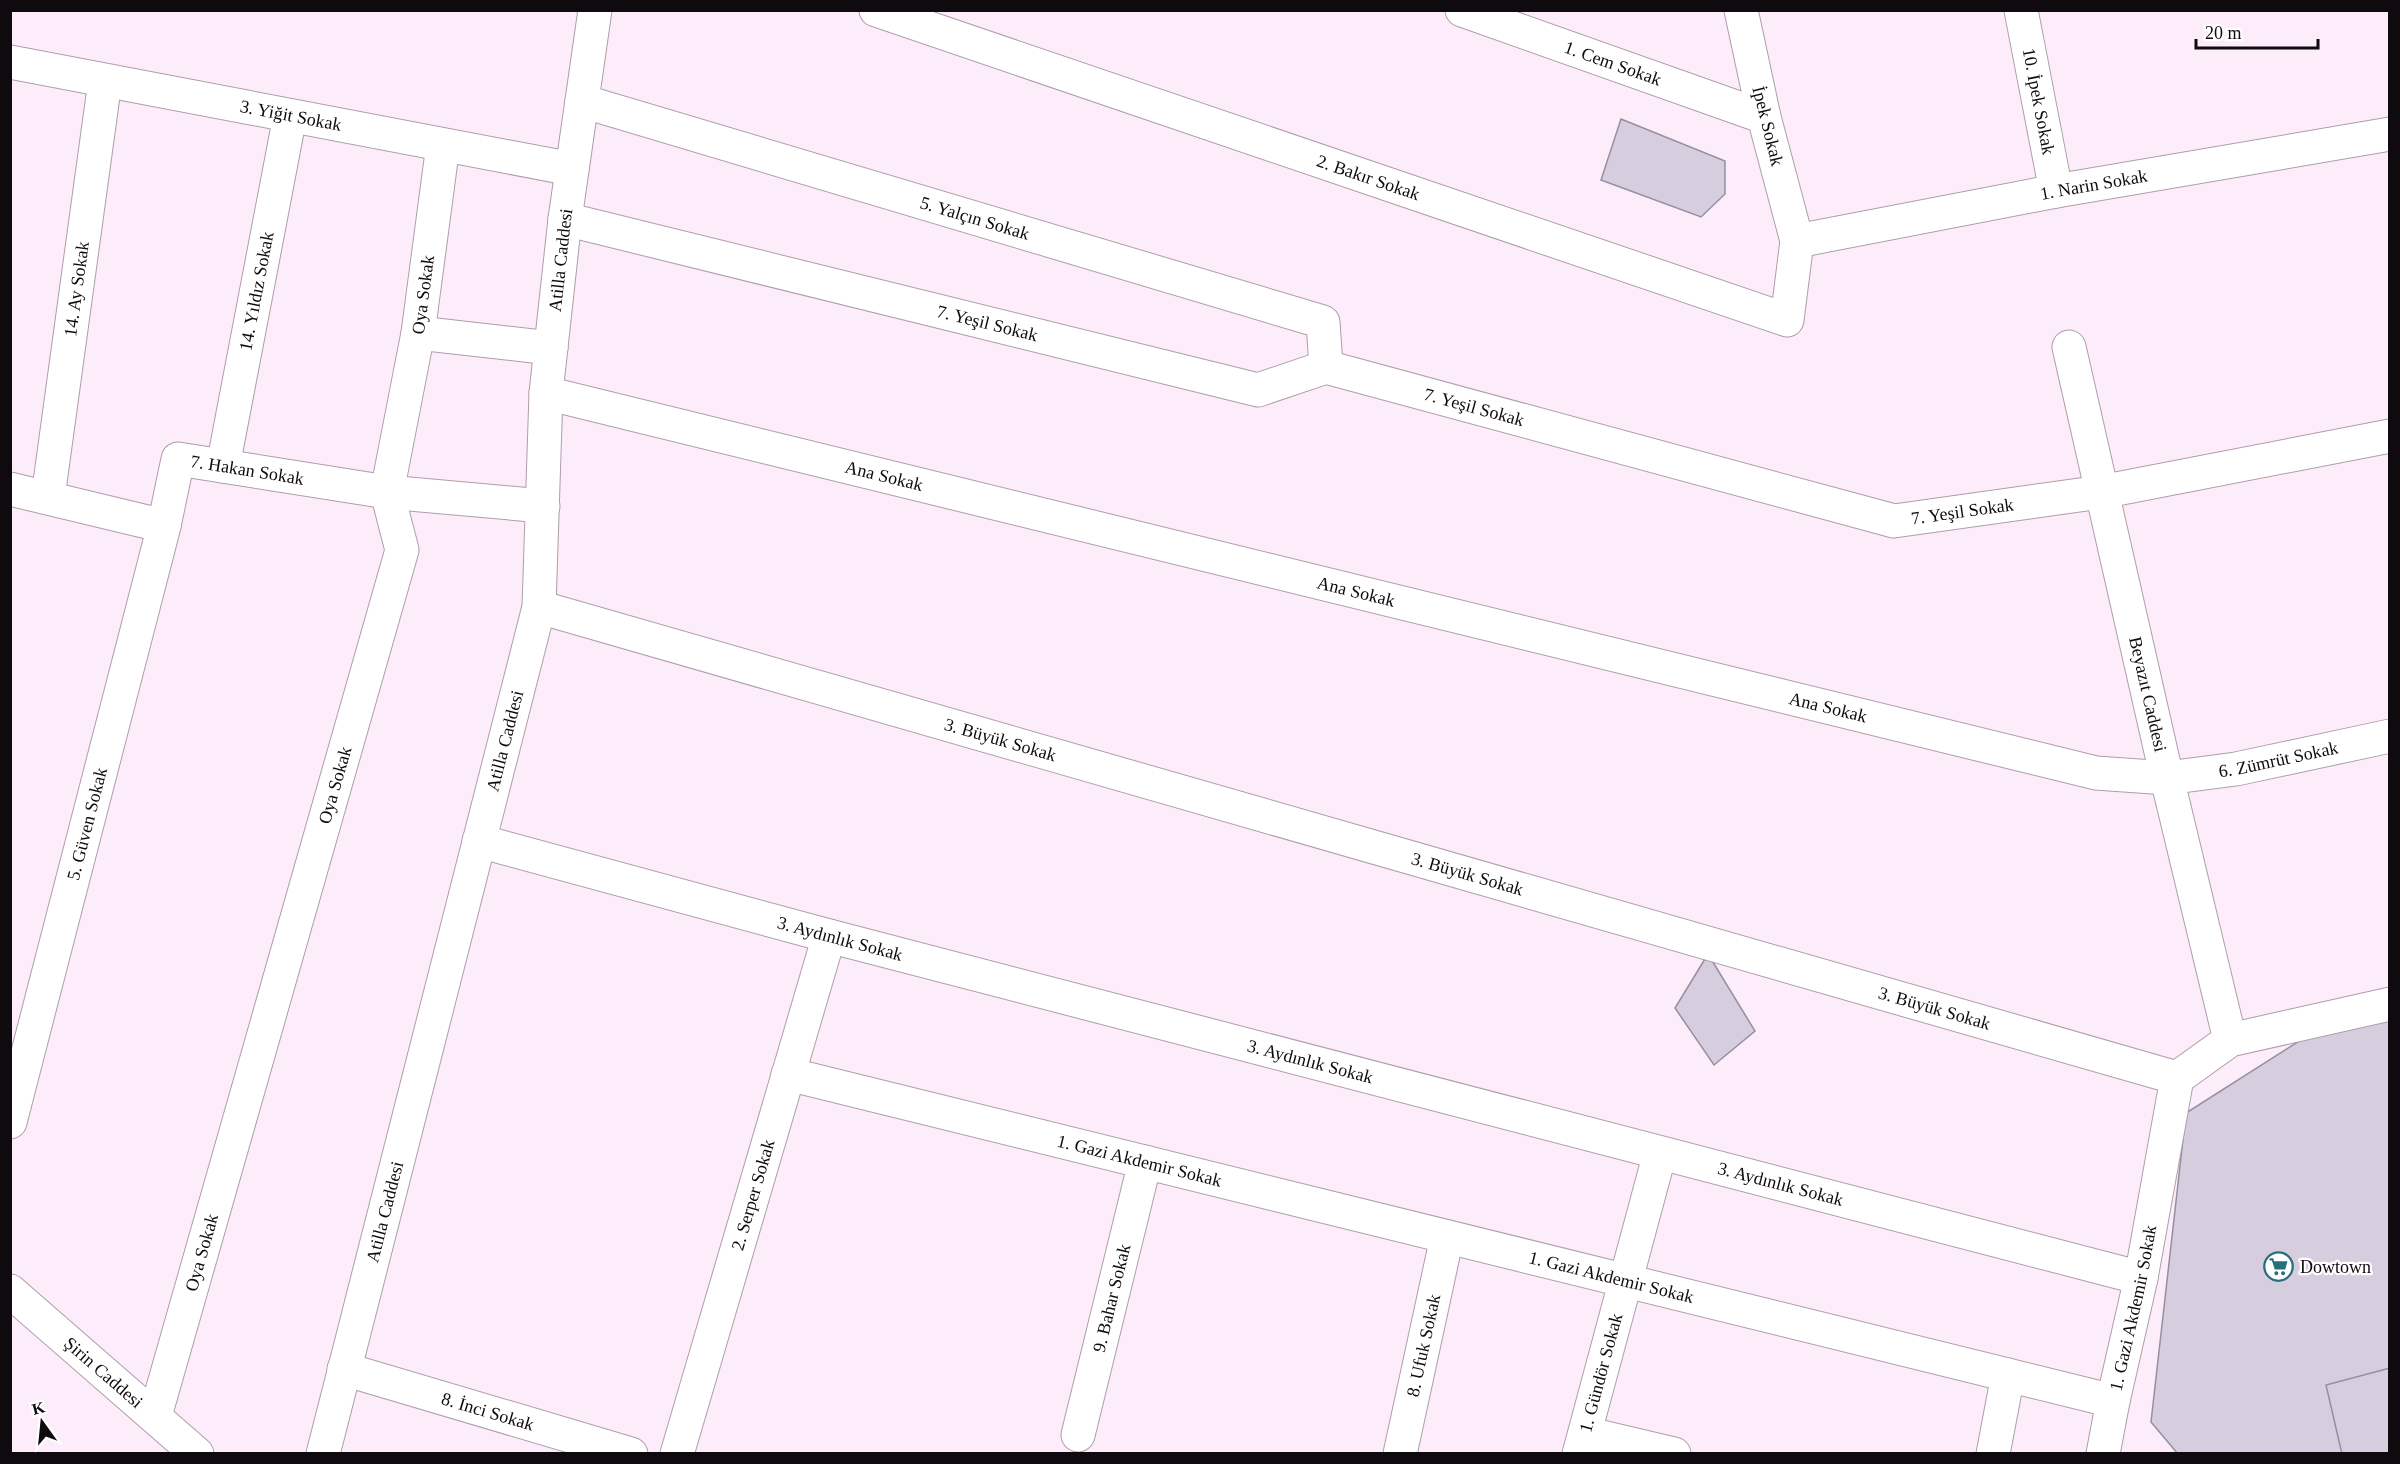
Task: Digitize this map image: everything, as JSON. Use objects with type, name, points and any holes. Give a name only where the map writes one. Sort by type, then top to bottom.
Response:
[{"type":"street","name":"Atilla Caddesi","points":[[322,1454],[539,607],[546,393],[565,219],[595,10]]},
{"type":"street","name":"2. Bakır Sokak","points":[[876,10],[1787,320],[1797,241]]},
{"type":"street","name":"1. Cem Sokak","points":[[1462,10],[1764,117]]},
{"type":"street","name":"İpek Sokak","points":[[1741,10],[1764,117],[1797,241]]},
{"type":"street","name":"10. İpek Sokak","points":[[2021,10],[2056,191]]},
{"type":"street","name":"3. Yiğit Sokak","points":[[10,62],[572,169]]},
{"type":"street","name":"14. Ay Sokak","points":[[48,497],[105,81]]},
{"type":"street","name":"5. Yalçın Sokak","points":[[582,101],[1323,322],[1326,367]]},
{"type":"street","name":"14. Yıldız Sokak","points":[[223,466],[290,116]]},
{"type":"street","name":"1. Narin Sokak","points":[[1797,241],[2056,191],[2390,134]]},
{"type":"street","name":"Oya Sokak","points":[[155,1416],[402,550],[387,492],[418,333],[443,145]]},
{"type":"street","name":"7. Yeşil Sokak","points":[[565,219],[1258,390],[1326,367],[1894,521],[2101,492],[2390,436]]},
{"type":"street","points":[[418,333],[551,348]]},
{"type":"street","name":"Beyazıt Caddesi","points":[[2069,347],[2167,778],[2230,1040]]},
{"type":"street","name":"Ana Sokak","points":[[546,393],[2096,772],[2167,778]]},
{"type":"street","name":"7. Hakan Sokak","points":[[164,526],[178,459],[387,492],[543,506]]},
{"type":"street","points":[[10,489],[164,526]]},
{"type":"street","name":"5. Güven Sokak","points":[[10,1122],[164,526]]},
{"type":"street","name":"3. Büyük Sokak","points":[[539,607],[2177,1078]]},
{"type":"street","name":"6. Zümrüt Sokak","points":[[2167,778],[2236,769],[2390,736]]},
{"type":"street","name":"3. Aydınlık Sokak","points":[[479,841],[829,936],[2141,1278]]},
{"type":"street","name":"2. Serper Sokak","points":[[677,1454],[829,936]]},
{"type":"street","points":[[2177,1078],[2230,1040],[2390,1004]]},
{"type":"street","name":"1. Gazi Akdemir Sokak","points":[[788,1074],[2113,1401],[2141,1278],[2177,1078]]},
{"type":"street","name":"1. Gündör Sokak","points":[[1582,1443],[1660,1153]]},
{"type":"street","name":"9. Bahar Sokak","points":[[1078,1435],[1145,1162]]},
{"type":"street","name":"8. Ufuk Sokak","points":[[1400,1454],[1447,1237]]},
{"type":"street","name":"Şirin Caddesi","points":[[16,1302],[155,1416],[197,1454]]},
{"type":"street","name":"8. İnci Sokak","points":[[344,1369],[631,1454]]},
{"type":"street","points":[[1992,1454],[2008,1375]]},
{"type":"street","points":[[2103,1454],[2113,1401]]},
{"type":"street","points":[[1582,1443],[1674,1454]]},
{"type":"building","points":[[1621,119],[1725,161],[1725,194],[1701,217],[1601,180]]},
{"type":"building","points":[[1708,954],[1755,1031],[1714,1065],[1675,1008]]},
{"type":"building","name":"Dowtown","points":[[2390,1005],[2390,1454],[2178,1454],[2151,1422],[2186,1113],[2340,1015]]},
{"type":"building","points":[[2390,1368],[2390,1454],[2342,1454],[2326,1385]]},
{"type":"place","name":"Dowtown","points":[[2279,1267]]}]
